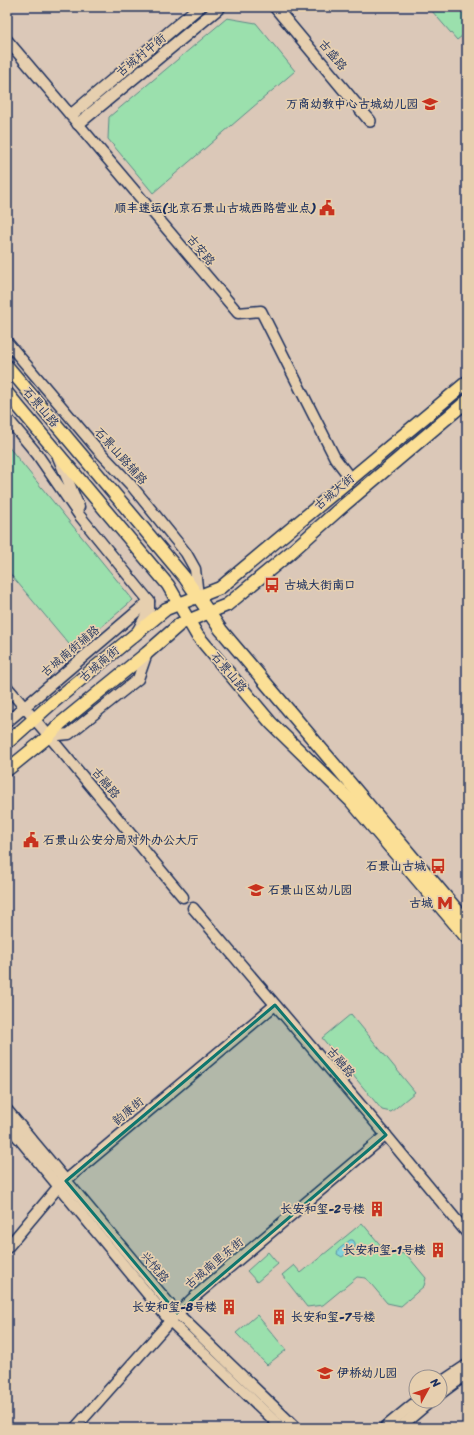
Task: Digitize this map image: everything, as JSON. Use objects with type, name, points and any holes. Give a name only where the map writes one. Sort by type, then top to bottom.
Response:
[{"type":"main road","name":"古城村中街","points":[[74,119],[199,7]]},
{"type":"main road","name":"古城村中街","points":[[74,119],[220,7]]},
{"type":"main road","name":"古盛路","points":[[275,7],[370,120]]},
{"type":"main road","name":"石景山路","points":[[7,366],[185,578],[210,612],[221,630],[467,922]]},
{"type":"main road","name":"古城大街","points":[[198,596],[220,588],[467,382]]},
{"type":"main road","name":"石景山路","points":[[7,393],[56,454],[168,585],[197,635],[271,723],[351,801],[467,938]]},
{"type":"main road","name":"古城大街","points":[[189,620],[227,605],[275,566],[467,401]]},
{"type":"main road","name":"古城南街","points":[[7,743],[166,609],[198,596]]},
{"type":"main road","name":"古城南街","points":[[7,770],[180,624],[189,620]]},
{"type":"street","name":"古安路","points":[[7,40],[238,313],[261,311],[335,458],[351,479]]},
{"type":"street","name":"石景山路辅路","points":[[7,342],[98,450],[131,485],[186,553],[195,569],[198,596]]},
{"type":"street","points":[[7,418],[37,454],[79,515],[149,601],[149,610],[136,633]]},
{"type":"street","points":[[56,454],[78,505],[94,533]]},
{"type":"street","name":"古城南街辅路","points":[[7,722],[149,601]]},
{"type":"street","name":"古融路","points":[[7,687],[184,897]]},
{"type":"street","name":"古融路","points":[[193,908],[386,1135],[467,1233]]},
{"type":"street","name":"韵康街","points":[[7,1248],[62,1184],[275,1005]]},
{"type":"street","name":"兴悦路","points":[[7,1110],[62,1184]]},
{"type":"street","name":"兴悦路","points":[[7,1124],[62,1184],[174,1317],[282,1428]]},
{"type":"street","name":"古城南里东街","points":[[75,1428],[174,1317],[192,1299],[386,1135]]},
{"type":"street","name":"兴悦路","points":[[174,1317],[296,1428]]},
{"type":"street","points":[[448,1378],[467,1365]]},
{"type":"street","points":[[448,1388],[467,1374]]},
{"type":"street","points":[[384,1428],[408,1408]]},
{"type":"street","points":[[398,1428],[421,1409]]},
{"type":"highlighted area","points":[[275,1005],[386,1135],[177,1313],[66,1181]]},
{"type":"green space","points":[[434,7],[467,7],[467,32],[457,40],[431,10]]},
{"type":"green space","points":[[227,18],[256,23],[295,71],[153,193],[108,139],[109,117]]},
{"type":"green space","points":[[7,445],[133,600],[74,650],[7,570]]},
{"type":"green space","points":[[351,1014],[415,1092],[391,1112],[382,1110],[322,1038]]},
{"type":"green space","points":[[362,1223],[383,1248],[407,1255],[426,1278],[424,1286],[401,1306],[387,1303],[366,1278],[357,1277],[323,1305],[307,1307],[282,1275],[294,1265],[301,1273]]},
{"type":"green space","points":[[268,1252],[278,1264],[257,1282],[247,1271]]},
{"type":"green space","points":[[257,1315],[286,1350],[267,1365],[236,1333]]},
{"type":"water","points":[[350,1240],[353,1240],[355,1247],[342,1257],[337,1254],[338,1250]]},
{"type":"place","name":"万商幼教中心古城幼儿园","points":[[430,104]]},
{"type":"place","name":"顺丰速运(北京石景山古城西路营业点)","points":[[327,208]]},
{"type":"place","name":"古城大街南口","points":[[272,585]]},
{"type":"place","name":"石景山公安分局对外办公大厅","points":[[31,840]]},
{"type":"place","name":"石景山古城","points":[[438,866]]},
{"type":"place","name":"石景山区幼儿园","points":[[256,890]]},
{"type":"place","name":"古城","points":[[445,903]]},
{"type":"place","name":"长安和玺-2号楼","points":[[377,1209]]},
{"type":"place","name":"长安和玺-1号楼","points":[[438,1250]]},
{"type":"place","name":"长安和玺-8号楼","points":[[229,1307]]},
{"type":"place","name":"长安和玺-7号楼","points":[[279,1317]]},
{"type":"place","name":"伊桥幼儿园","points":[[325,1373]]}]
